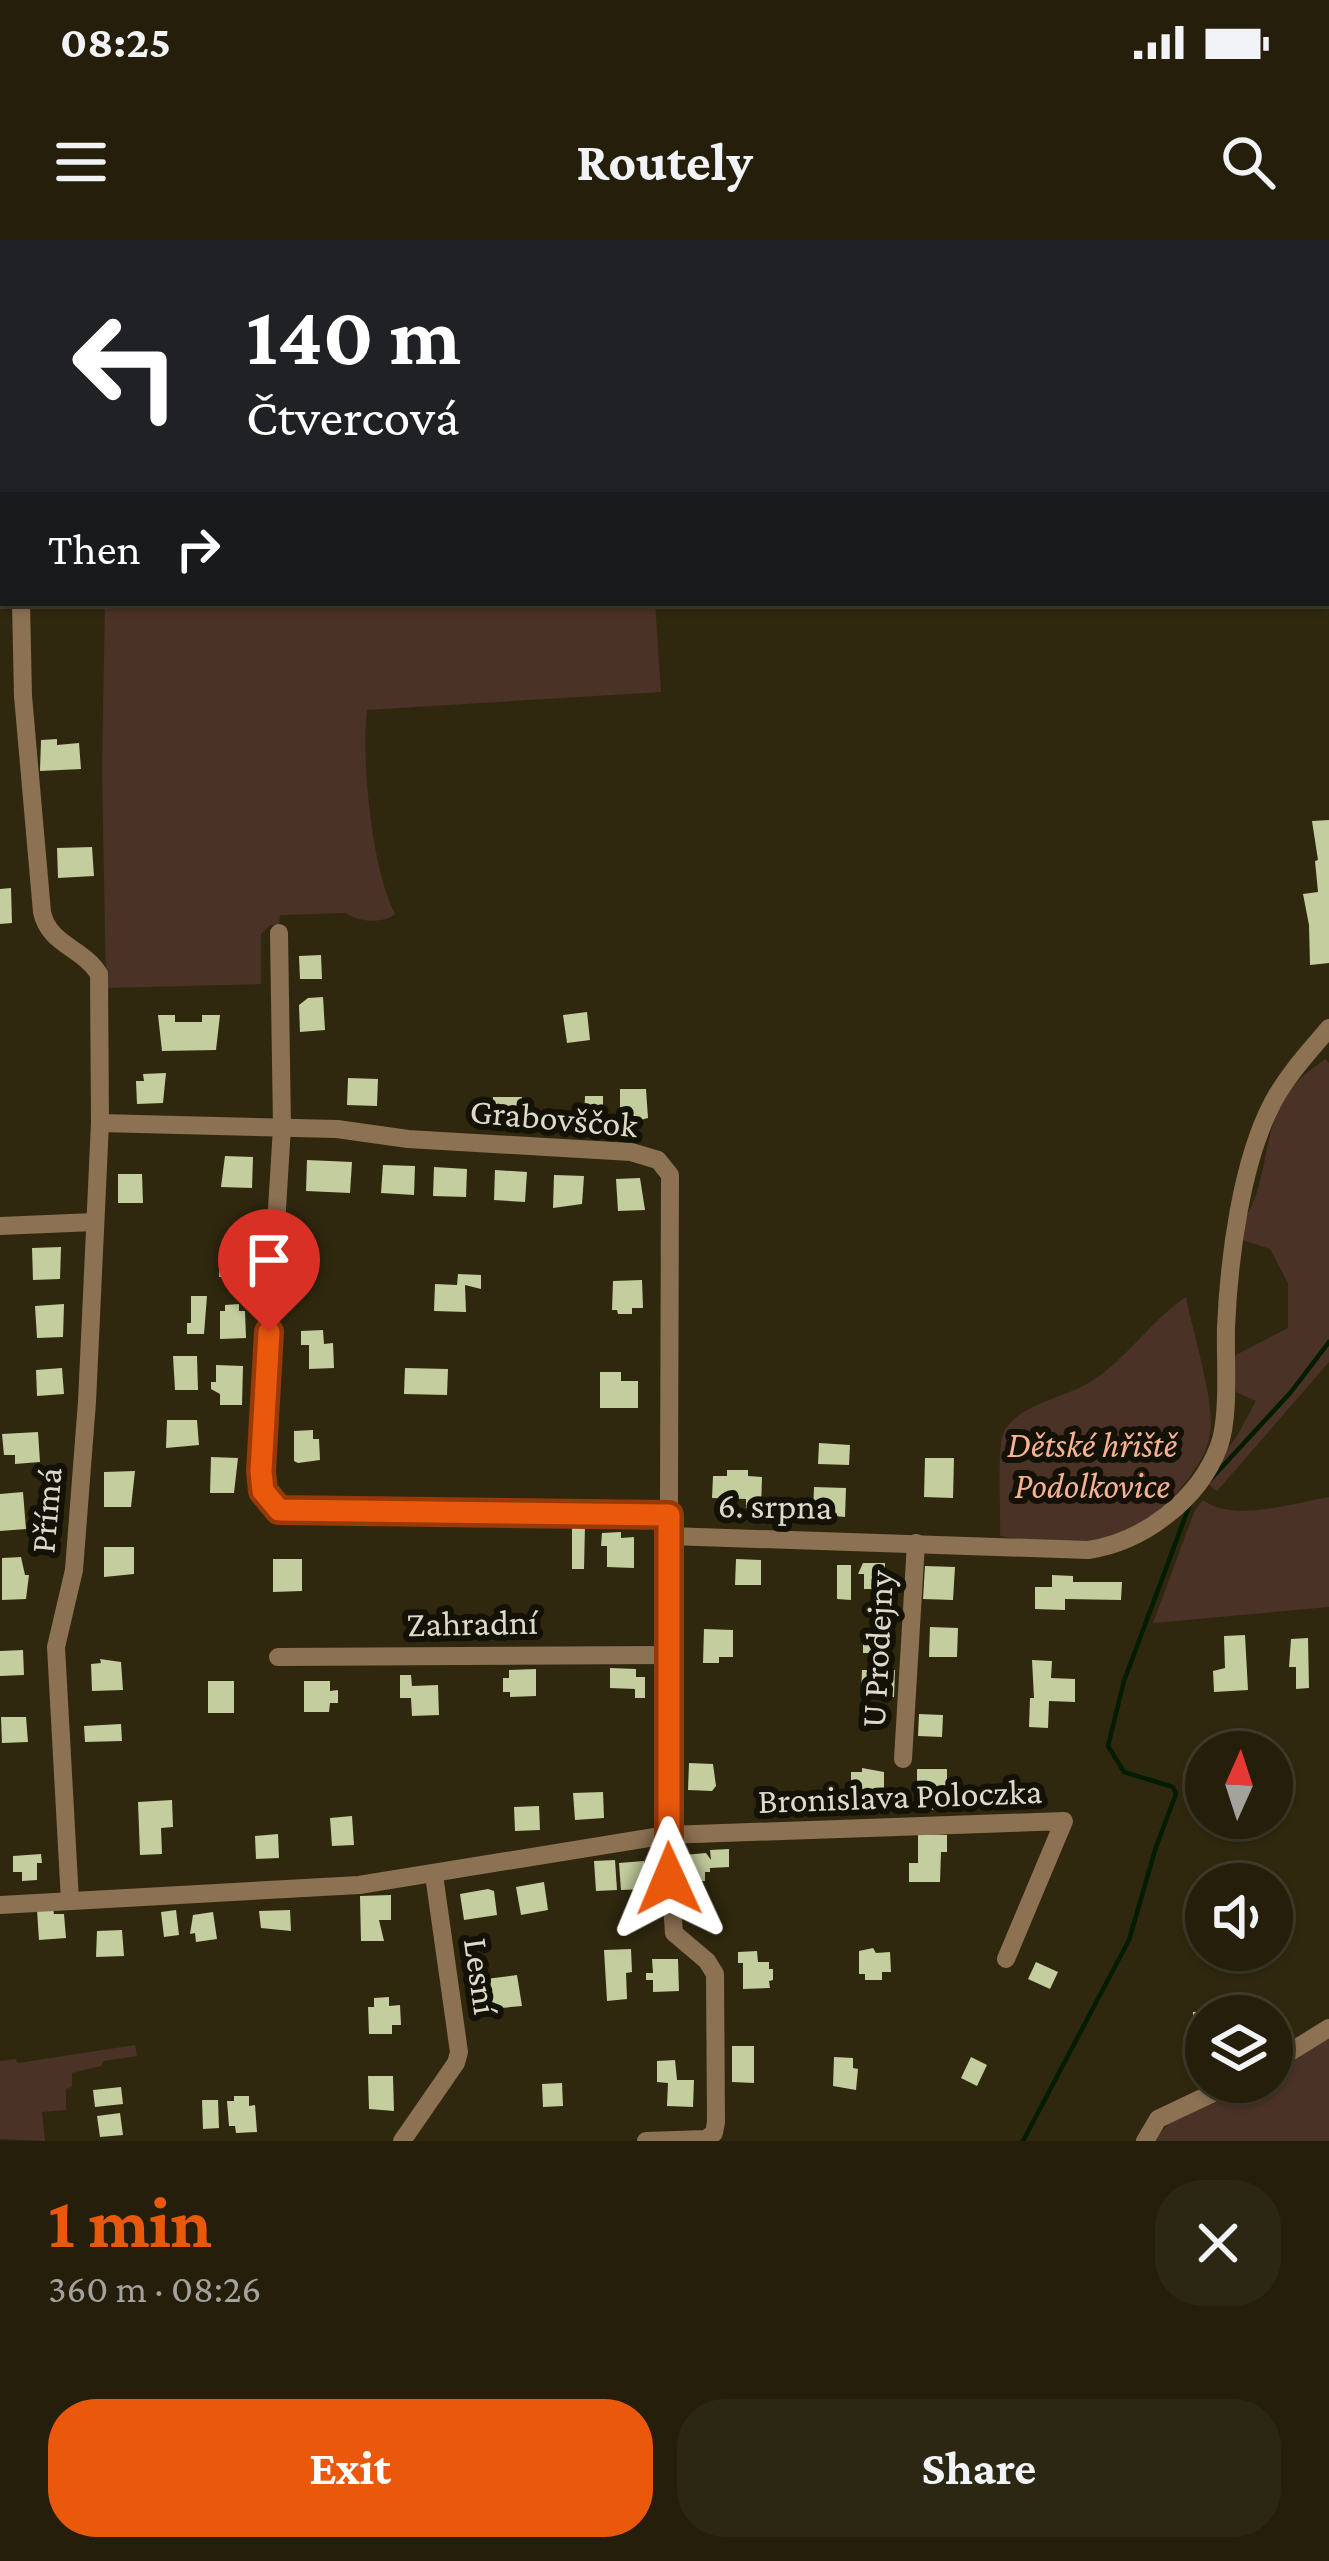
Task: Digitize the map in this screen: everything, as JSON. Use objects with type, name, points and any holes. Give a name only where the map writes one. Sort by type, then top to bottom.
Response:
[{"type":"street","points":[[21,606],[23,696],[45,926],[56,940],[94,965],[101,982],[100,1123]]},
{"type":"street","points":[[0,698],[23,696]]},
{"type":"street","points":[[279,933],[282,1127],[261,1471],[269,1502],[279,1510],[307,1512],[669,1515]]},
{"type":"street","name":"6. srpna","points":[[646,2141],[706,2139],[714,2133],[716,2122],[717,1984],[707,1960],[674,1933],[670,1923],[669,1536],[1088,1550],[1114,1546],[1151,1528],[1193,1486],[1220,1443],[1227,1295],[1253,1159],[1277,1094],[1329,1028]]},
{"type":"street","name":"Grabovščok","points":[[100,1123],[282,1127],[632,1152],[658,1160],[670,1175],[671,1209],[669,1536]]},
{"type":"street","name":"Přímá","points":[[70,1901],[56,1647],[74,1570],[100,1123]]},
{"type":"street","points":[[0,1226],[94,1222]]},
{"type":"street","name":"U Prodejny","points":[[903,1759],[916,1543]]},
{"type":"street","name":"Zahradní","points":[[278,1657],[666,1655]]},
{"type":"street","name":"Bronislava Poloczka","points":[[667,1835],[1064,1821],[1006,1959]]},
{"type":"street","points":[[0,1904],[359,1885],[667,1835]]},
{"type":"street","name":"Lesní","points":[[402,2141],[459,2052],[434,1875]]},
{"type":"street","points":[[1293,2050],[1329,2028]]},
{"type":"street","points":[[1145,2141],[1158,2119],[1192,2103]]},
{"type":"green space","points":[[105,606],[655,606],[661,692],[367,710],[370,814],[380,871],[395,914],[370,921],[346,913],[280,915],[279,925],[270,925],[261,934],[261,984],[106,988]]},
{"type":"green space","points":[[1325,1059],[1329,1063],[1329,1362],[1217,1491],[1204,1481],[1256,1401],[1236,1392],[1232,1357],[1288,1328],[1288,1283],[1270,1249],[1230,1236],[1251,1206],[1284,1099]]},
{"type":"green space","name":"Dětské hřiště Podolkovice","points":[[1186,1297],[1211,1421],[1204,1454],[1185,1483],[1146,1520],[1102,1539],[1053,1543],[1000,1536],[1000,1454],[1008,1425],[1026,1411],[1096,1378]]},
{"type":"green space","points":[[1329,1497],[1329,1607],[1153,1623],[1195,1510],[1203,1500],[1216,1507],[1247,1511]]},
{"type":"green space","points":[[1329,2037],[1329,2141],[1154,2141],[1168,2124],[1210,2103],[1293,2103],[1293,2058]]},
{"type":"green space","points":[[135,2045],[137,2056],[72,2073],[66,2110],[42,2112],[45,2141],[0,2139],[0,2061],[15,2059],[18,2063]]},
{"type":"building","points":[[57,739],[57,745],[79,743],[81,769],[40,771],[41,740]]},
{"type":"building","points":[[1329,820],[1329,963],[1310,965],[1303,894],[1318,892],[1312,821]]},
{"type":"building","points":[[92,847],[94,876],[58,878],[57,848]]},
{"type":"building","points":[[11,888],[12,923],[0,924],[0,889]]},
{"type":"building","points":[[321,955],[322,979],[300,979],[299,956]]},
{"type":"building","points":[[323,997],[325,1030],[300,1032],[299,1005],[308,998]]},
{"type":"building","points":[[587,1012],[590,1040],[567,1043],[563,1015]]},
{"type":"building","points":[[158,1015],[175,1015],[175,1022],[202,1022],[202,1015],[220,1015],[216,1050],[162,1051]]},
{"type":"building","points":[[166,1073],[163,1103],[137,1104],[136,1081],[144,1081],[143,1074]]},
{"type":"building","points":[[348,1078],[378,1079],[377,1106],[347,1105]]},
{"type":"building","points":[[620,1089],[646,1089],[648,1118],[625,1124],[625,1117],[620,1117]]},
{"type":"building","points":[[585,1096],[603,1096],[603,1119],[584,1118]]},
{"type":"building","points":[[493,1097],[522,1097],[522,1125],[492,1124]]},
{"type":"building","points":[[225,1156],[253,1157],[252,1188],[221,1187]]},
{"type":"building","points":[[307,1160],[352,1162],[350,1193],[306,1191]]},
{"type":"building","points":[[383,1165],[415,1166],[414,1195],[381,1193]]},
{"type":"building","points":[[434,1167],[467,1169],[466,1197],[433,1196]]},
{"type":"building","points":[[495,1170],[527,1172],[525,1202],[494,1200]]},
{"type":"building","points":[[118,1174],[142,1174],[143,1203],[118,1203]]},
{"type":"building","points":[[554,1175],[584,1176],[582,1204],[553,1208]]},
{"type":"building","points":[[640,1178],[645,1210],[618,1211],[616,1179]]},
{"type":"building","points":[[61,1247],[60,1279],[33,1280],[32,1248]]},
{"type":"building","points":[[220,1249],[247,1250],[247,1277],[219,1277]]},
{"type":"building","points":[[458,1274],[481,1275],[481,1289],[465,1285],[466,1312],[434,1311],[435,1284],[457,1285]]},
{"type":"building","points":[[642,1280],[643,1308],[632,1308],[632,1314],[612,1310],[613,1281]]},
{"type":"building","points":[[191,1296],[207,1296],[204,1334],[187,1334]]},
{"type":"building","points":[[64,1304],[63,1337],[37,1338],[35,1306]]},
{"type":"building","points":[[239,1304],[239,1311],[245,1311],[246,1338],[220,1339],[220,1311],[225,1311],[225,1305]]},
{"type":"building","points":[[323,1330],[324,1344],[333,1343],[334,1368],[309,1369],[309,1345],[301,1345],[301,1331]]},
{"type":"building","points":[[173,1356],[197,1356],[198,1390],[175,1390]]},
{"type":"building","points":[[216,1365],[243,1366],[242,1405],[220,1405],[220,1394],[211,1389]]},
{"type":"building","points":[[62,1368],[64,1394],[37,1396],[36,1370]]},
{"type":"building","points":[[405,1368],[448,1369],[447,1395],[404,1394]]},
{"type":"building","points":[[600,1372],[621,1372],[621,1381],[638,1381],[638,1408],[600,1408]]},
{"type":"building","points":[[167,1420],[197,1420],[199,1445],[166,1448]]},
{"type":"building","points":[[313,1430],[313,1439],[319,1439],[320,1460],[294,1461],[294,1431]]},
{"type":"building","points":[[38,1432],[40,1462],[15,1464],[15,1455],[4,1455],[2,1434]]},
{"type":"building","points":[[819,1443],[850,1445],[849,1465],[818,1464]]},
{"type":"building","points":[[211,1457],[238,1458],[234,1493],[210,1493]]},
{"type":"building","points":[[925,1458],[954,1458],[953,1498],[924,1497]]},
{"type":"building","points":[[727,1470],[748,1470],[748,1476],[762,1477],[761,1509],[746,1508],[746,1499],[712,1498],[713,1476],[727,1476]]},
{"type":"building","points":[[135,1471],[131,1507],[104,1507],[104,1472]]},
{"type":"building","points":[[814,1487],[846,1488],[845,1517],[813,1514]]},
{"type":"building","points":[[23,1492],[26,1529],[0,1531],[0,1494]]},
{"type":"building","points":[[585,1525],[584,1569],[572,1569],[572,1526]]},
{"type":"building","points":[[621,1532],[621,1538],[634,1537],[634,1568],[607,1567],[602,1533]]},
{"type":"building","points":[[104,1547],[134,1547],[134,1574],[104,1577]]},
{"type":"building","points":[[21,1557],[25,1575],[29,1575],[26,1599],[2,1600],[2,1558]]},
{"type":"building","points":[[273,1559],[302,1559],[302,1591],[273,1592]]},
{"type":"building","points":[[736,1559],[761,1560],[761,1585],[735,1585]]},
{"type":"building","points":[[863,1563],[885,1563],[885,1589],[864,1589],[864,1574],[858,1574]]},
{"type":"building","points":[[837,1565],[851,1565],[851,1600],[837,1599]]},
{"type":"building","points":[[925,1566],[955,1567],[953,1600],[923,1599]]},
{"type":"building","points":[[1052,1575],[1073,1576],[1073,1582],[1122,1582],[1121,1600],[1065,1599],[1065,1610],[1035,1609],[1035,1587],[1052,1587]]},
{"type":"building","points":[[930,1627],[958,1628],[957,1657],[929,1657]]},
{"type":"building","points":[[704,1629],[733,1630],[733,1657],[703,1663]]},
{"type":"building","points":[[863,1633],[892,1633],[892,1653],[863,1653]]},
{"type":"building","points":[[1245,1635],[1248,1690],[1214,1692],[1213,1671],[1225,1668],[1224,1636]]},
{"type":"building","points":[[1308,1638],[1309,1688],[1296,1689],[1296,1667],[1289,1667],[1291,1639]]},
{"type":"building","points":[[23,1650],[24,1675],[0,1676],[0,1651]]},
{"type":"building","points":[[100,1659],[121,1662],[123,1690],[92,1691],[91,1664],[101,1663]]},
{"type":"building","points":[[1032,1660],[1052,1661],[1051,1678],[1075,1679],[1075,1702],[1049,1701],[1048,1728],[1029,1727],[1030,1698],[1034,1698]]},
{"type":"building","points":[[875,1664],[895,1670],[894,1697],[861,1697],[862,1670],[875,1670]]},
{"type":"building","points":[[610,1668],[636,1669],[636,1677],[645,1677],[645,1698],[635,1698],[635,1689],[610,1688]]},
{"type":"building","points":[[536,1669],[536,1696],[510,1697],[510,1692],[503,1692],[503,1678],[509,1678],[509,1670]]},
{"type":"building","points":[[400,1675],[411,1675],[412,1686],[438,1685],[439,1715],[412,1716],[411,1698],[400,1698]]},
{"type":"building","points":[[208,1681],[234,1681],[234,1713],[208,1713]]},
{"type":"building","points":[[304,1681],[330,1681],[330,1691],[338,1690],[338,1703],[330,1703],[329,1712],[304,1712]]},
{"type":"building","points":[[919,1714],[943,1715],[942,1737],[918,1736]]},
{"type":"building","points":[[1,1717],[26,1717],[28,1742],[2,1743]]},
{"type":"building","points":[[121,1724],[122,1741],[85,1742],[84,1726]]},
{"type":"building","points":[[689,1763],[713,1764],[716,1786],[712,1791],[688,1790]]},
{"type":"building","points":[[862,1768],[884,1772],[884,1799],[851,1799],[851,1772],[862,1772]]},
{"type":"building","points":[[917,1769],[947,1769],[947,1801],[941,1800],[941,1810],[917,1809]]},
{"type":"building","points":[[603,1792],[604,1818],[575,1820],[573,1793]]},
{"type":"building","points":[[172,1800],[173,1827],[161,1828],[162,1854],[140,1855],[138,1802]]},
{"type":"building","points":[[539,1806],[540,1830],[515,1831],[514,1807]]},
{"type":"building","points":[[352,1816],[354,1845],[332,1846],[330,1818]]},
{"type":"building","points":[[278,1834],[279,1858],[256,1859],[255,1836]]},
{"type":"building","points":[[918,1834],[947,1835],[940,1882],[909,1882],[909,1863],[918,1863]]},
{"type":"building","points":[[729,1849],[729,1867],[710,1868],[705,1881],[685,1882],[684,1855],[706,1853],[711,1860],[710,1850]]},
{"type":"building","points":[[41,1854],[37,1880],[22,1881],[22,1872],[13,1872],[13,1856]]},
{"type":"building","points":[[615,1860],[617,1890],[596,1891],[594,1861]]},
{"type":"building","points":[[644,1861],[646,1889],[621,1890],[619,1863]]},
{"type":"building","points":[[544,1882],[548,1910],[521,1915],[516,1887]]},
{"type":"building","points":[[494,1891],[497,1915],[464,1920],[460,1894]]},
{"type":"building","points":[[391,1895],[391,1920],[379,1920],[384,1941],[361,1941],[360,1896]]},
{"type":"building","points":[[53,1909],[54,1914],[64,1914],[66,1938],[39,1940],[37,1910]]},
{"type":"building","points":[[176,1910],[179,1935],[164,1937],[161,1912]]},
{"type":"building","points":[[290,1910],[291,1931],[261,1928],[259,1911]]},
{"type":"building","points":[[213,1912],[217,1939],[196,1942],[195,1933],[190,1934],[193,1915]]},
{"type":"building","points":[[122,1930],[124,1956],[96,1957],[97,1931]]},
{"type":"building","points":[[873,1948],[876,1953],[890,1952],[891,1972],[882,1972],[882,1980],[865,1980],[865,1974],[859,1974],[859,1951]]},
{"type":"building","points":[[631,1949],[627,1999],[607,2001],[604,1950]]},
{"type":"building","points":[[757,1951],[758,1962],[769,1962],[773,1969],[773,1980],[770,1988],[743,1989],[738,1952]]},
{"type":"building","points":[[652,1959],[678,1959],[679,1991],[653,1992],[653,1980],[646,1980],[646,1973],[653,1973]]},
{"type":"building","points":[[1036,1962],[1058,1972],[1050,1989],[1028,1979]]},
{"type":"building","points":[[517,1975],[522,2006],[490,2009],[486,1979]]},
{"type":"building","points":[[389,1997],[389,2006],[400,2005],[401,2025],[392,2025],[392,2034],[369,2034],[368,2007],[374,2007],[374,1998]]},
{"type":"building","points":[[732,2046],[754,2046],[754,2083],[732,2082]]},
{"type":"building","points":[[834,2057],[853,2058],[853,2068],[858,2069],[856,2090],[833,2086]]},
{"type":"building","points":[[971,2057],[987,2065],[977,2086],[961,2078]]},
{"type":"building","points":[[675,2060],[677,2080],[694,2080],[693,2107],[667,2106],[668,2083],[657,2082],[657,2061]]},
{"type":"building","points":[[368,2076],[393,2076],[394,2111],[369,2109]]},
{"type":"building","points":[[562,2083],[563,2106],[543,2107],[542,2084]]},
{"type":"building","points":[[121,2087],[123,2104],[95,2107],[93,2090]]},
{"type":"building","points":[[234,2096],[249,2096],[249,2106],[255,2105],[257,2132],[236,2133],[235,2126],[229,2126],[227,2101],[234,2101]]},
{"type":"building","points":[[202,2100],[218,2100],[219,2128],[203,2129]]},
{"type":"building","points":[[120,2113],[123,2135],[100,2137],[97,2116]]},
{"type":"waterway","points":[[1210,1480],[1291,1392],[1329,1342]]},
{"type":"waterway","points":[[1023,2141],[1129,1940],[1176,1794],[1173,1787],[1124,1772],[1108,1746],[1124,1681],[1190,1504]]},
{"type":"route","points":[[269,1332],[261,1471],[263,1491],[279,1510],[669,1515],[669,1879]]}]
